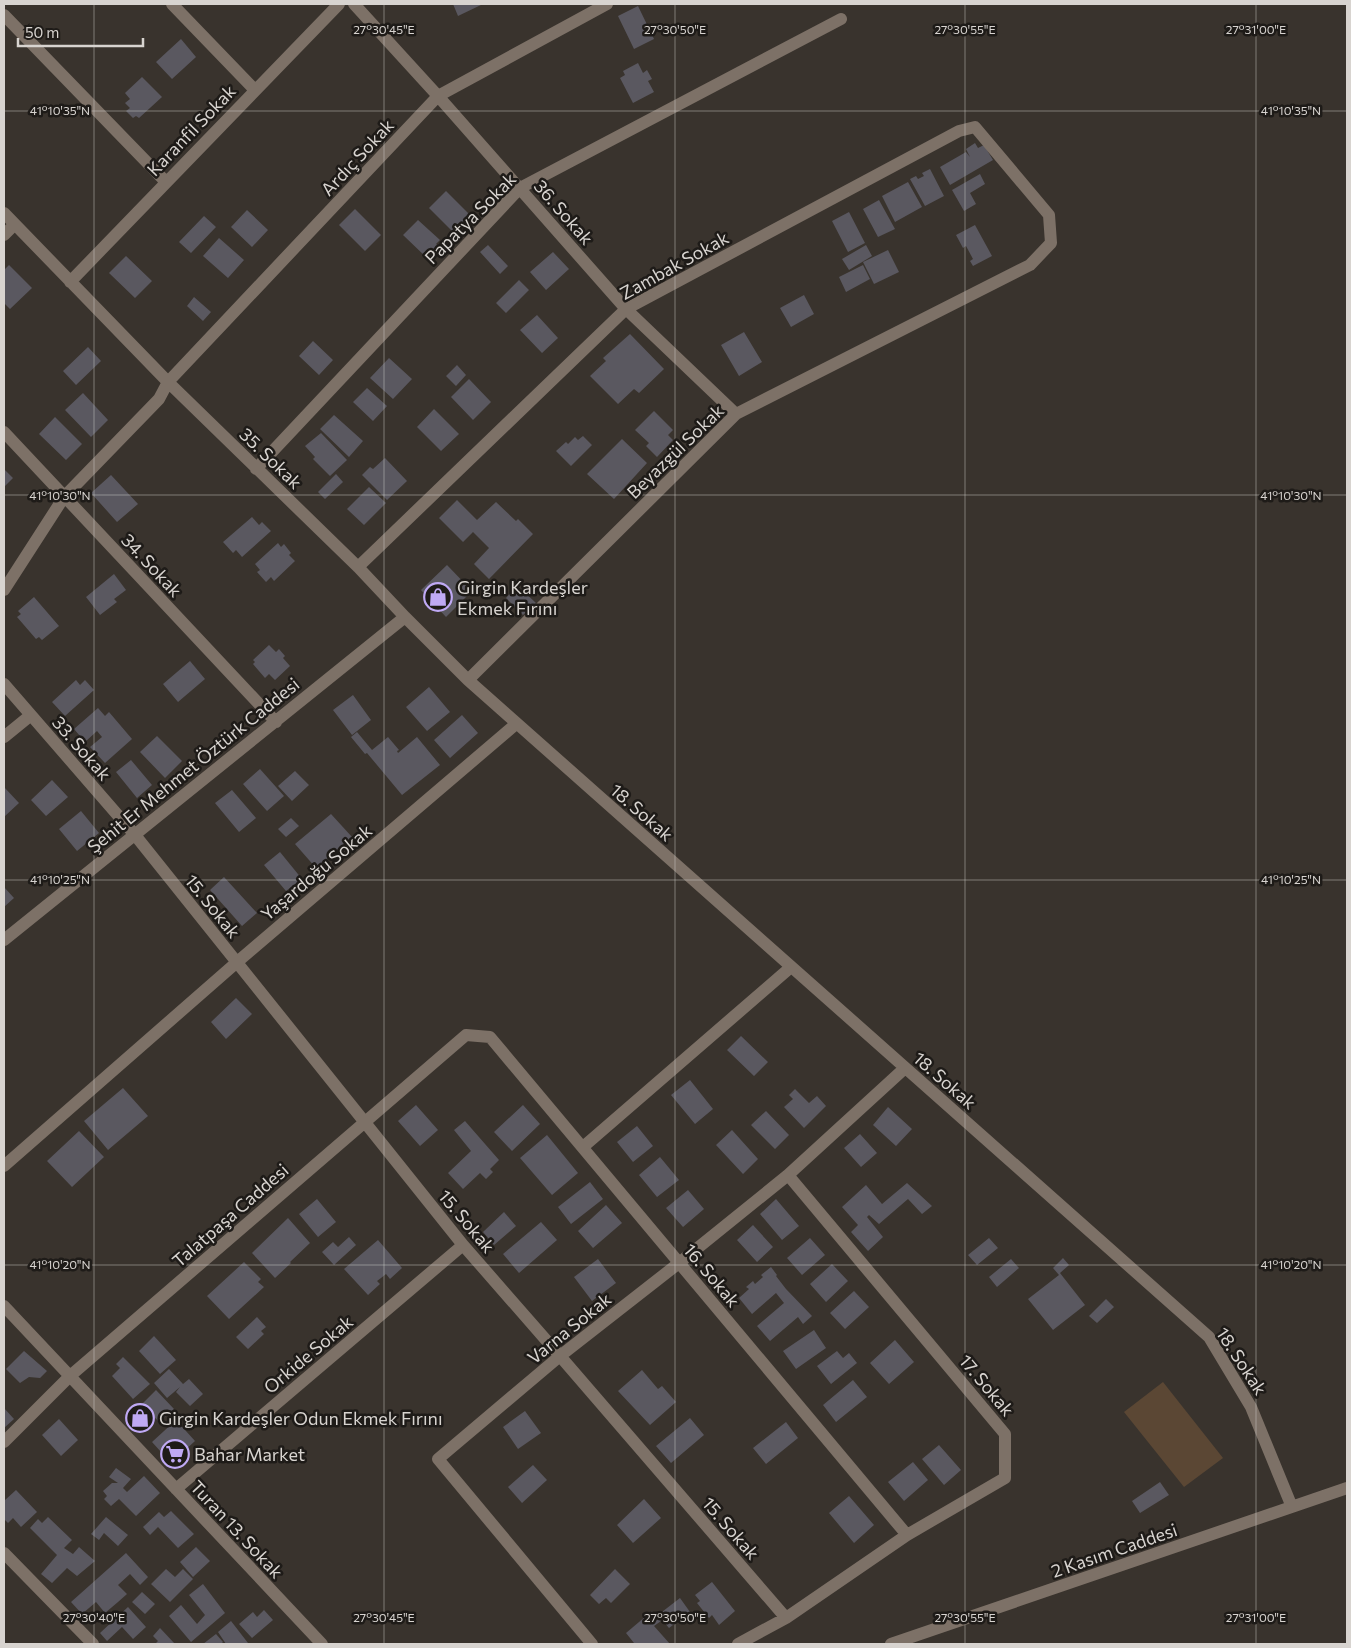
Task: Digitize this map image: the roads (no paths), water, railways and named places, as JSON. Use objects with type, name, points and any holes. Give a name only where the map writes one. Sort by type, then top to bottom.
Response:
[{"type":"street","points":[[172,4],[255,90]]},
{"type":"street","name":"Karanfil Sokak","points":[[70,282],[339,4]]},
{"type":"street","name":"36. Sokak","points":[[354,4],[626,309],[736,414]]},
{"type":"street","name":"Ardıç Sokak","points":[[4,590],[64,497],[159,399],[168,382],[438,96],[607,4]]},
{"type":"street","points":[[4,15],[166,182]]},
{"type":"street","name":"Papatya Sokak","points":[[256,469],[520,188],[841,19]]},
{"type":"street","name":"Beyazgül Sokak","points":[[468,680],[736,414],[1030,265],[1051,243],[1049,215],[975,127],[959,131]]},
{"type":"street","name":"Zambak Sokak","points":[[358,567],[626,309],[959,131]]},
{"type":"street","name":"35. Sokak","points":[[4,213],[168,382],[358,567],[468,680],[516,724]]},
{"type":"street","points":[[4,235],[14,225]]},
{"type":"street","name":"34. Sokak","points":[[4,432],[276,722]]},
{"type":"street","name":"Şehit Er Mehmet Öztürk Caddesi","points":[[4,940],[405,617]]},
{"type":"street","name":"33. Sokak","points":[[4,684],[134,835]]},
{"type":"street","points":[[4,737],[31,715]]},
{"type":"street","name":"Yaşardoğu Sokak","points":[[4,1166],[236,963],[516,724]]},
{"type":"street","name":"18. Sokak","points":[[516,724],[1208,1336],[1251,1407],[1292,1507]]},
{"type":"street","name":"15. Sokak","points":[[134,835],[463,1245],[786,1618]]},
{"type":"street","points":[[583,1147],[791,967]]},
{"type":"street","name":"Talatpaşa Caddesi","points":[[4,1442],[70,1376],[466,1035],[490,1037]]},
{"type":"street","name":"16. Sokak","points":[[490,1037],[908,1535]]},
{"type":"street","name":"Varna Sokak","points":[[592,1644],[438,1460],[560,1356],[788,1175],[905,1068]]},
{"type":"street","name":"17. Sokak","points":[[738,1644],[786,1618],[908,1535],[1005,1478],[1005,1434],[788,1175]]},
{"type":"street","name":"Orkide Sokak","points":[[176,1489],[463,1245]]},
{"type":"street","name":"Turan 13. Sokak","points":[[4,1306],[322,1644]]},
{"type":"street","name":"2 Kasım Caddesi","points":[[891,1644],[1347,1488]]},
{"type":"street","points":[[4,1553],[93,1644]]},
{"type":"place","name":"Girgin Kardeşler Ekmek Fırını","points":[[438,597]]},
{"type":"place","name":"Girgin Kardeşler Odun Ekmek Fırını","points":[[140,1418]]},
{"type":"place","name":"Bahar Market","points":[[175,1454]]}]
